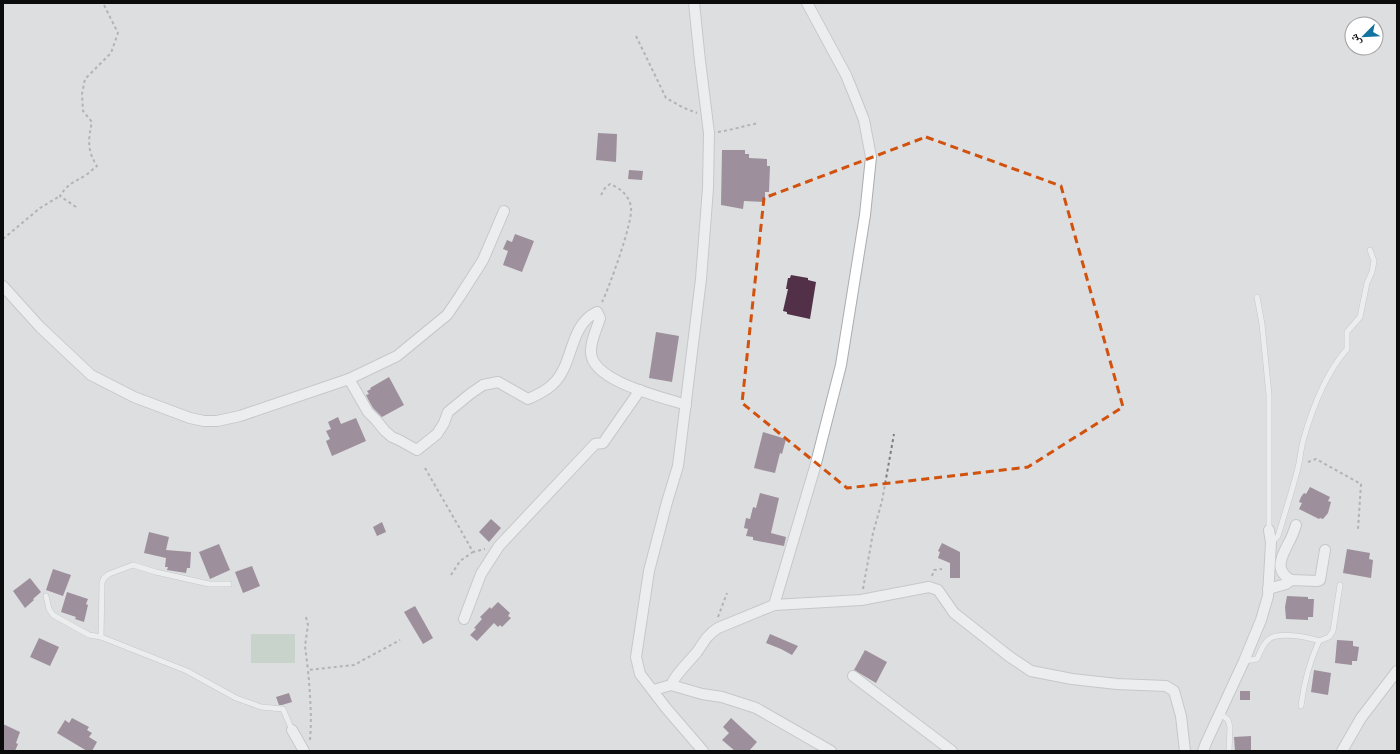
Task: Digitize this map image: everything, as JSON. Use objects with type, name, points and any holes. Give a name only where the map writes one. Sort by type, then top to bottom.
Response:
[{"type":"street","points":[[694,3],[709,133],[708,188],[701,280],[678,466],[649,571],[636,657],[640,674],[654,690],[666,708],[703,751]]},
{"type":"street","points":[[774,604],[815,467],[841,366],[865,216],[871,157],[864,120],[846,75],[807,3]]},
{"type":"street","points":[[3,286],[40,327],[91,375],[134,397],[190,418],[204,421],[218,421],[240,416],[349,379],[397,356],[447,315],[483,260],[504,211]]},
{"type":"street","points":[[349,379],[368,412],[385,432],[417,450],[437,434],[444,423],[448,412],[470,394],[483,386],[498,382],[528,399],[544,391],[553,384],[562,373],[568,360],[573,341],[580,328],[590,315],[597,312],[600,318],[592,340],[591,352],[592,359],[601,372],[610,378],[640,390],[686,405]]},
{"type":"street","points":[[464,619],[481,574],[500,546],[595,444],[603,443],[640,390]]},
{"type":"street","points":[[1296,525],[1280,561],[1285,577],[1291,580],[1320,580],[1325,550]]},
{"type":"street","points":[[1203,751],[1261,620],[1268,589],[1271,543],[1269,530]]},
{"type":"street","points":[[1268,589],[1286,584],[1291,580]]},
{"type":"street","points":[[671,685],[710,634],[718,628],[774,604],[861,600],[929,587],[938,590],[954,613],[1010,657],[1031,671],[1072,680],[1166,686],[1174,691],[1181,716],[1185,751]]},
{"type":"street","points":[[1342,751],[1361,718],[1397,671]]},
{"type":"street","points":[[853,676],[952,751]]},
{"type":"street","points":[[654,690],[671,685],[702,694],[722,697],[756,708],[831,751]]},
{"type":"street","points":[[292,730],[307,749]]},
{"type":"lane","points":[[1271,543],[1278,536],[1298,467],[1303,442],[1318,399],[1340,357],[1347,349],[1347,332],[1360,317],[1367,283],[1372,272],[1374,261],[1370,250]]},
{"type":"lane","points":[[1257,297],[1262,324],[1269,395],[1269,530]]},
{"type":"lane","points":[[102,638],[102,583],[104,578],[109,574],[133,565],[156,572],[209,584],[229,584]]},
{"type":"lane","points":[[1244,661],[1257,658],[1267,640],[1274,636],[1310,638],[1319,641],[1329,637],[1333,631],[1340,585]]},
{"type":"lane","points":[[46,596],[49,609],[53,615],[89,635],[102,638],[187,671],[236,698],[261,707],[283,709],[292,730]]},
{"type":"lane","points":[[1301,706],[1304,684],[1311,658],[1319,641]]},
{"type":"lane","points":[[1220,713],[1228,720],[1230,727],[1229,751]]},
{"type":"path","points":[[3,239],[40,208],[60,196],[69,185],[97,166],[91,157],[88,137],[92,122],[83,111],[82,94],[85,79],[111,53],[118,32],[103,3]]},
{"type":"path","points":[[636,36],[666,98],[689,111],[695,113],[706,113]]},
{"type":"path","points":[[709,133],[730,130],[758,123]]},
{"type":"path","points":[[597,312],[605,296],[619,256],[631,213],[631,207],[623,191],[610,184],[605,188],[601,195]]},
{"type":"path","points":[[60,196],[76,207]]},
{"type":"path","points":[[861,600],[873,533],[883,495],[894,434]]},
{"type":"path","points":[[1298,467],[1316,459],[1361,484],[1358,530]]},
{"type":"path","points":[[425,468],[472,552]]},
{"type":"path","points":[[451,575],[460,561],[472,552],[500,546]]},
{"type":"path","points":[[718,628],[717,618],[727,593]]},
{"type":"path","points":[[306,617],[308,625],[305,646],[310,691],[311,729],[307,749]]},
{"type":"path","points":[[308,670],[354,665],[400,640]]},
{"type":"highlighted area","points":[[926,137],[1061,186],[1123,407],[1028,467],[847,488],[742,403],[764,198]]},
{"type":"green space","points":[[251,634],[295,634],[295,663],[251,663]]},
{"type":"building","points":[[598,133],[617,134],[616,162],[596,160]]},
{"type":"building","points":[[722,150],[745,150],[745,154],[749,154],[749,158],[767,159],[767,166],[770,166],[769,192],[765,192],[765,202],[744,201],[743,209],[721,205]]},
{"type":"building","points":[[629,170],[643,171],[642,180],[628,179]]},
{"type":"building","points":[[515,234],[534,241],[522,272],[503,265],[508,251],[503,249],[507,240],[512,242]]},
{"type":"building","points":[[791,275],[808,278],[808,280],[816,282],[810,319],[787,314],[787,312],[783,311],[788,289],[786,289],[788,278],[790,278]]},
{"type":"building","points":[[656,332],[679,336],[672,382],[649,378]]},
{"type":"building","points":[[389,377],[404,405],[382,417],[373,408],[366,395],[369,394],[367,391],[371,389],[370,388]]},
{"type":"building","points":[[338,417],[341,424],[356,418],[366,441],[332,456],[326,441],[330,439],[326,431],[331,429],[328,422]]},
{"type":"building","points":[[763,432],[786,439],[782,454],[780,453],[775,473],[754,468]]},
{"type":"building","points":[[1310,487],[1330,497],[1328,501],[1331,502],[1328,513],[1323,519],[1319,519],[1299,509],[1302,503],[1299,502],[1301,497],[1304,493],[1306,494]]},
{"type":"building","points":[[760,493],[779,498],[771,533],[786,537],[784,546],[753,540],[753,537],[746,536],[748,529],[744,528],[746,518],[750,519],[753,507],[756,508]]},
{"type":"building","points":[[491,519],[501,528],[489,542],[479,532]]},
{"type":"building","points":[[382,522],[386,532],[377,536],[373,527]]},
{"type":"building","points":[[149,532],[169,537],[166,550],[191,552],[190,568],[187,568],[186,573],[167,570],[168,567],[165,567],[166,558],[144,553]]},
{"type":"building","points":[[942,543],[960,552],[960,578],[950,578],[950,563],[938,558],[940,552],[938,551]]},
{"type":"building","points":[[219,544],[230,570],[210,579],[199,552]]},
{"type":"building","points":[[1347,549],[1370,553],[1369,559],[1373,560],[1371,578],[1343,573]]},
{"type":"building","points":[[252,566],[260,586],[243,593],[235,572]]},
{"type":"building","points":[[53,569],[71,575],[63,596],[46,590]]},
{"type":"building","points":[[30,578],[41,592],[25,608],[13,591]]},
{"type":"building","points":[[67,592],[88,599],[84,622],[75,619],[76,617],[61,612]]},
{"type":"building","points":[[1287,596],[1308,597],[1308,599],[1314,599],[1313,617],[1308,617],[1308,620],[1286,619],[1285,607]]},
{"type":"building","points":[[498,602],[510,613],[508,616],[511,618],[502,627],[500,625],[498,627],[494,623],[477,641],[470,635],[482,619],[480,617],[490,607],[491,609]]},
{"type":"building","points":[[415,606],[433,638],[423,644],[404,612]]},
{"type":"building","points":[[770,634],[798,646],[792,655],[766,643]]},
{"type":"building","points":[[39,638],[59,647],[50,666],[30,657]]},
{"type":"building","points":[[1337,640],[1353,641],[1353,646],[1359,647],[1357,661],[1352,661],[1352,665],[1335,663]]},
{"type":"building","points":[[865,650],[887,662],[876,683],[854,670]]},
{"type":"building","points":[[1314,670],[1331,673],[1328,695],[1311,692]]},
{"type":"building","points":[[1240,691],[1250,691],[1250,700],[1240,700]]},
{"type":"building","points":[[289,693],[292,702],[279,705],[276,697]]},
{"type":"building","points":[[72,718],[89,727],[87,730],[92,733],[89,737],[97,742],[92,751],[87,751],[57,733],[65,720],[69,723]]},
{"type":"building","points":[[731,718],[757,742],[749,751],[735,751],[722,740],[729,733],[723,727]]},
{"type":"building","points":[[3,724],[20,732],[15,751],[3,751]]},
{"type":"building","points":[[1251,736],[1251,751],[1235,751],[1234,737]]}]
